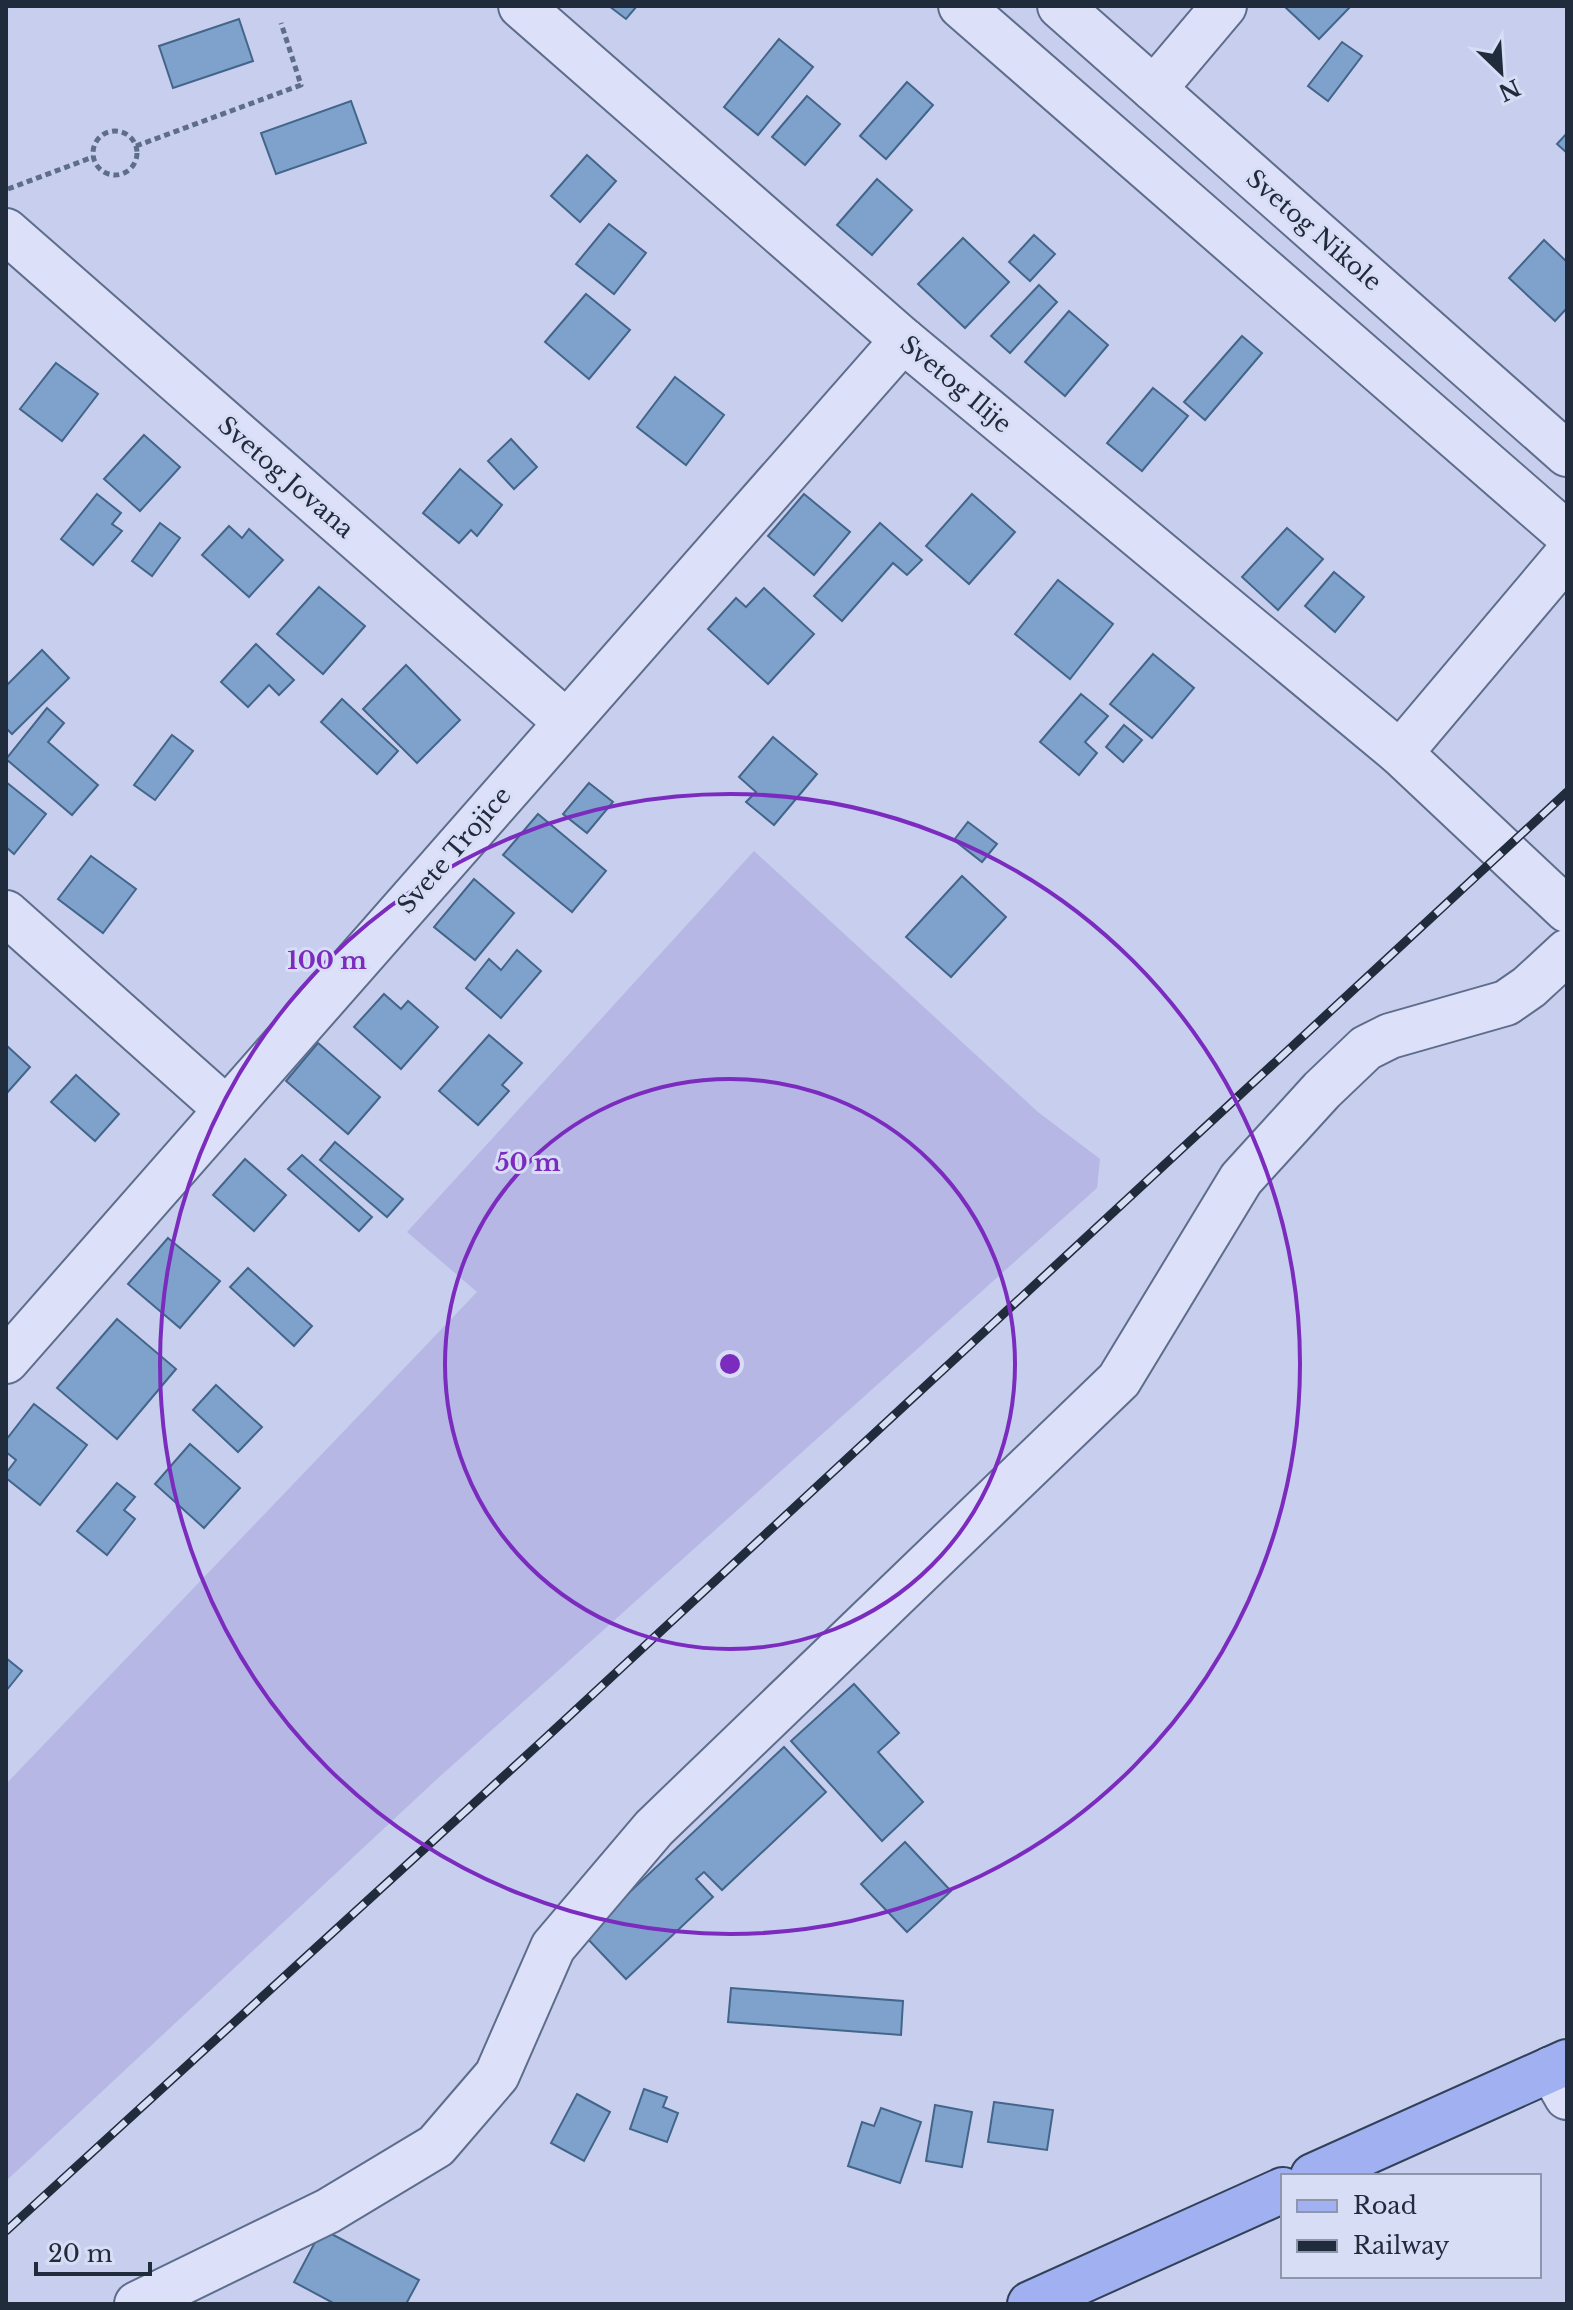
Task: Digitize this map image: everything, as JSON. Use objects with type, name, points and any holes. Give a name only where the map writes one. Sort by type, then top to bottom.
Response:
[{"type":"main road","points":[[1318,2174],[1562,2076]]},
{"type":"main road","points":[[1030,2304],[1281,2191]]},
{"type":"street","name":"Svetog Ilije","points":[[521,6],[903,340],[1400,753],[1567,910]]},
{"type":"street","points":[[961,6],[1567,534]]},
{"type":"street","name":"Svetog Nikole","points":[[1060,6],[1567,454]]},
{"type":"street","points":[[1154,89],[1224,6]]},
{"type":"street","name":"Svetog Jovana","points":[[6,231],[566,722]]},
{"type":"street","name":"Svete Trojice","points":[[6,1361],[225,1108],[903,340]]},
{"type":"street","points":[[1400,753],[1567,555]]},
{"type":"street","points":[[6,913],[225,1108]]},
{"type":"street","points":[[137,2304],[328,2211],[436,2146],[497,2075],[553,1947],[563,1935],[654,1828],[1119,1380],[1241,1179],[1322,1090],[1366,1048],[1390,1036],[1506,1003],[1529,987],[1567,952]]},
{"type":"path","points":[[136,146],[301,85],[281,23]]},
{"type":"path","points":[[113,130],[127,134],[136,146],[132,167],[120,175],[99,169],[93,157],[95,142],[113,130]]},
{"type":"path","points":[[6,190],[93,157]]},
{"type":"shaded area","points":[[754,851],[1038,1112],[1100,1159],[1097,1188],[437,1779],[6,2181],[6,1784],[477,1292],[407,1232]]},
{"type":"building","points":[[609,6],[637,6],[626,19]]},
{"type":"building","points":[[1284,6],[1351,6],[1319,39]]},
{"type":"building","points":[[239,19],[253,61],[173,88],[159,46]]},
{"type":"building","points":[[779,39],[813,67],[758,135],[724,107]]},
{"type":"building","points":[[1342,42],[1362,56],[1328,101],[1308,86]]},
{"type":"building","points":[[907,82],[933,105],[886,159],[860,136]]},
{"type":"building","points":[[807,96],[840,124],[805,165],[772,137]]},
{"type":"building","points":[[351,101],[366,143],[276,174],[261,133]]},
{"type":"building","points":[[1567,133],[1567,153],[1557,144]]},
{"type":"building","points":[[587,155],[616,181],[580,222],[551,196]]},
{"type":"building","points":[[877,179],[912,210],[872,255],[837,225]]},
{"type":"building","points":[[609,224],[646,253],[614,294],[576,264]]},
{"type":"building","points":[[1034,235],[1055,254],[1030,281],[1009,262]]},
{"type":"building","points":[[963,238],[1009,282],[965,328],[918,284]]},
{"type":"building","points":[[1544,240],[1567,262],[1567,308],[1555,321],[1509,278]]},
{"type":"building","points":[[1039,285],[1057,302],[1010,353],[991,336]]},
{"type":"building","points":[[586,294],[630,330],[589,379],[545,342]]},
{"type":"building","points":[[1069,311],[1108,345],[1065,396],[1025,362]]},
{"type":"building","points":[[1242,336],[1262,353],[1205,420],[1184,402]]},
{"type":"building","points":[[56,363],[98,394],[62,441],[20,409]]},
{"type":"building","points":[[675,377],[724,415],[686,465],[637,427]]},
{"type":"building","points":[[1153,388],[1188,416],[1142,471],[1107,443]]},
{"type":"building","points":[[144,435],[180,467],[140,511],[104,479]]},
{"type":"building","points":[[511,439],[537,467],[514,489],[488,461]]},
{"type":"building","points":[[460,469],[502,505],[477,536],[471,530],[459,543],[423,513]]},
{"type":"building","points":[[97,494],[121,513],[112,524],[122,531],[93,565],[61,539]]},
{"type":"building","points":[[804,494],[850,532],[814,575],[768,536]]},
{"type":"building","points":[[972,494],[1015,532],[969,584],[926,546]]},
{"type":"building","points":[[160,523],[180,538],[152,576],[132,561]]},
{"type":"building","points":[[880,523],[922,560],[907,575],[893,563],[842,621],[814,596]]},
{"type":"building","points":[[229,526],[242,538],[249,529],[283,560],[249,597],[202,555]]},
{"type":"building","points":[[1287,528],[1323,559],[1278,610],[1242,577]]},
{"type":"building","points":[[1334,572],[1364,597],[1335,632],[1305,606]]},
{"type":"building","points":[[1058,580],[1113,624],[1070,679],[1015,634]]},
{"type":"building","points":[[319,587],[365,626],[323,674],[277,634]]},
{"type":"building","points":[[764,588],[814,634],[768,684],[708,629],[736,598],[746,607]]},
{"type":"building","points":[[256,644],[294,680],[279,695],[269,685],[248,707],[221,682]]},
{"type":"building","points":[[42,650],[69,678],[12,734],[6,728],[6,686]]},
{"type":"building","points":[[1153,654],[1194,688],[1152,738],[1110,704]]},
{"type":"building","points":[[406,665],[460,720],[417,763],[363,709]]},
{"type":"building","points":[[1081,694],[1108,716],[1085,742],[1097,753],[1079,775],[1040,742]]},
{"type":"building","points":[[342,699],[398,751],[377,774],[321,722]]},
{"type":"building","points":[[47,708],[64,723],[48,742],[98,785],[72,815],[6,759]]},
{"type":"building","points":[[1124,725],[1142,740],[1123,762],[1106,747]]},
{"type":"building","points":[[172,735],[193,751],[155,800],[134,785]]},
{"type":"building","points":[[773,737],[817,774],[774,825],[746,802],[756,792],[739,777]]},
{"type":"building","points":[[6,782],[46,814],[14,854],[6,847]]},
{"type":"building","points":[[589,783],[613,802],[587,833],[563,814]]},
{"type":"building","points":[[538,814],[606,871],[572,912],[503,855]]},
{"type":"building","points":[[968,822],[997,844],[982,862],[954,840]]},
{"type":"building","points":[[91,856],[136,889],[103,933],[58,899]]},
{"type":"building","points":[[962,876],[1006,917],[951,977],[906,937]]},
{"type":"building","points":[[474,879],[514,913],[475,960],[434,927]]},
{"type":"building","points":[[517,950],[541,971],[501,1018],[466,988],[489,959],[501,970]]},
{"type":"building","points":[[384,994],[401,1009],[408,1001],[438,1027],[401,1069],[354,1027]]},
{"type":"building","points":[[489,1035],[522,1063],[502,1085],[509,1091],[478,1125],[439,1091]]},
{"type":"building","points":[[318,1043],[380,1097],[348,1134],[286,1081]]},
{"type":"building","points":[[6,1045],[30,1067],[6,1094]]},
{"type":"building","points":[[76,1075],[119,1114],[95,1141],[51,1102]]},
{"type":"building","points":[[335,1142],[403,1199],[387,1217],[320,1160]]},
{"type":"building","points":[[302,1155],[372,1217],[359,1231],[288,1169]]},
{"type":"building","points":[[245,1159],[286,1195],[254,1231],[213,1195]]},
{"type":"building","points":[[168,1238],[220,1281],[180,1328],[128,1284]]},
{"type":"building","points":[[248,1268],[312,1326],[294,1346],[230,1287]]},
{"type":"building","points":[[117,1319],[176,1369],[117,1439],[57,1388]]},
{"type":"building","points":[[216,1385],[262,1427],[238,1452],[193,1410]]},
{"type":"building","points":[[34,1404],[87,1445],[40,1505],[6,1478],[6,1473],[16,1460],[6,1452],[6,1440]]},
{"type":"building","points":[[190,1444],[240,1488],[204,1528],[155,1484]]},
{"type":"building","points":[[117,1483],[135,1497],[124,1510],[135,1519],[107,1555],[77,1531]]},
{"type":"building","points":[[6,1658],[22,1671],[6,1691]]},
{"type":"building","points":[[854,1684],[899,1733],[878,1752],[923,1802],[882,1841],[791,1741]]},
{"type":"building","points":[[784,1747],[826,1792],[722,1890],[704,1872],[696,1879],[713,1897],[626,1979],[584,1935]]},
{"type":"building","points":[[905,1842],[951,1891],[907,1932],[861,1884]]},
{"type":"building","points":[[731,1988],[903,2001],[901,2035],[728,2022]]},
{"type":"building","points":[[644,2089],[667,2097],[663,2107],[678,2113],[667,2142],[630,2129]]},
{"type":"building","points":[[577,2094],[610,2112],[584,2161],[551,2143]]},
{"type":"building","points":[[994,2102],[1053,2110],[1047,2150],[988,2142]]},
{"type":"building","points":[[935,2105],[972,2112],[962,2167],[926,2161]]},
{"type":"building","points":[[881,2108],[921,2122],[900,2183],[848,2166],[862,2122],[874,2126]]},
{"type":"building","points":[[322,2229],[419,2280],[406,2304],[335,2304],[294,2282]]},
{"type":"railway","points":[[6,2231],[539,1744],[1567,792]]}]
